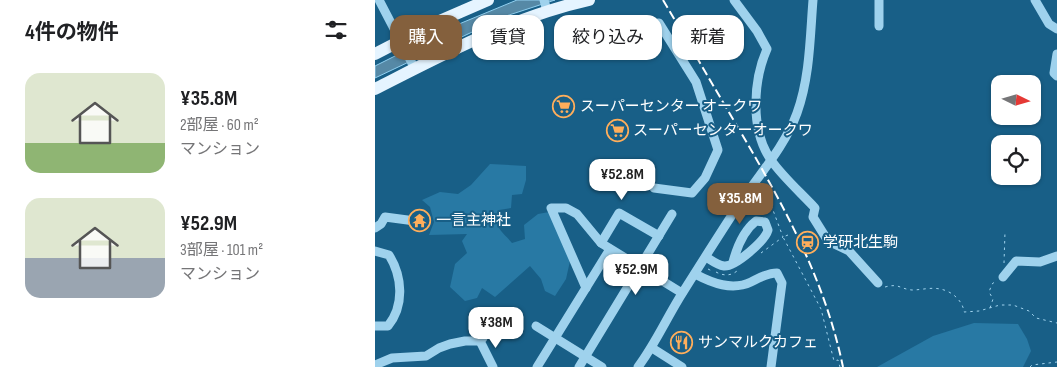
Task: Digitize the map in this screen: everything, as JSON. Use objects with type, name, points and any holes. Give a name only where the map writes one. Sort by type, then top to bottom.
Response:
[{"type":"main road","points":[[453,15],[488,0]]},
{"type":"main road","points":[[375,89],[546,5],[589,0]]},
{"type":"main road","points":[[375,54],[390,47]]},
{"type":"street","points":[[379,0],[390,21]]},
{"type":"street","points":[[734,0],[757,31],[767,50],[762,61],[756,89],[758,130],[770,160],[815,208],[813,217],[828,241],[849,252],[878,283]]},
{"type":"street","points":[[638,367],[652,348],[682,293],[734,212],[787,136],[803,92],[809,56],[813,0]]},
{"type":"street","points":[[879,0],[879,26]]},
{"type":"street","points":[[1035,0],[1049,24],[1057,29]]},
{"type":"street","points":[[654,188],[692,194],[705,178],[719,150],[696,82],[662,28]]},
{"type":"street","points":[[1057,54],[1054,73],[1057,76]]},
{"type":"street","points":[[410,60],[415,69]]},
{"type":"street","points":[[586,288],[551,208],[566,208],[577,214],[601,243],[682,293]]},
{"type":"street","points":[[601,243],[619,213],[659,236]]},
{"type":"street","points":[[579,367],[672,214]]},
{"type":"street","points":[[375,228],[385,218],[415,221]]},
{"type":"street","points":[[706,257],[723,266],[727,266],[743,257],[765,236],[768,230],[765,222],[756,221],[751,225],[738,244],[733,262]]},
{"type":"street","points":[[537,367],[610,248]]},
{"type":"street","points":[[375,251],[389,255],[400,284],[401,296],[392,321],[388,326],[375,326]]},
{"type":"street","points":[[1003,277],[1016,261],[1040,262],[1057,256]]},
{"type":"street","points":[[695,274],[716,284],[740,286],[771,273],[777,273],[782,283],[771,367]]},
{"type":"street","points":[[375,365],[392,358],[426,356],[450,344],[479,341],[483,338],[481,317]]},
{"type":"street","points":[[535,326],[602,367]]},
{"type":"street","points":[[479,341],[493,367]]},
{"type":"street","points":[[652,348],[682,367]]},
{"type":"path","points":[[764,186],[783,237],[821,309],[834,361],[838,360],[840,367]]},
{"type":"path","points":[[783,237],[788,235]]},
{"type":"path","points":[[878,283],[883,287],[895,284],[909,290],[942,289],[956,296],[964,306],[964,312],[979,311],[1000,305],[1013,305],[1029,312],[1036,318],[1057,323]]},
{"type":"path","points":[[1030,367],[1031,365],[1057,362]]},
{"type":"shaded area","points":[[517,0],[555,0],[509,15],[481,15]]},
{"type":"shaded area","points":[[472,19],[472,32],[462,37],[462,23]]},
{"type":"shaded area","points":[[390,58],[413,60],[375,78],[375,66]]},
{"type":"shaded area","points":[[490,164],[526,166],[526,180],[522,194],[512,195],[511,208],[499,210],[497,216],[500,229],[512,243],[525,239],[524,225],[538,214],[549,212],[570,261],[566,279],[555,296],[545,291],[541,279],[530,266],[495,297],[482,288],[477,298],[465,301],[450,287],[455,264],[467,253],[462,241],[467,234],[429,235],[434,222],[430,207],[422,200],[440,192],[458,194],[471,185]]},
{"type":"shaded area","points":[[974,323],[1018,324],[1027,339],[1031,351],[1023,367],[877,367],[933,336]]},
{"type":"railway","points":[[663,0],[787,216],[814,274],[835,335],[843,367]]},
{"type":"place","name":"スーパーセンター オークワ","points":[[564,106]]},
{"type":"place","name":"スーパーセンターオークワ","points":[[617,130]]},
{"type":"place","name":"一言主神社","points":[[420,220]]},
{"type":"place","name":"学研北生駒","points":[[807,242]]},
{"type":"place","name":"サンマルクカフェ","points":[[682,342]]}]
